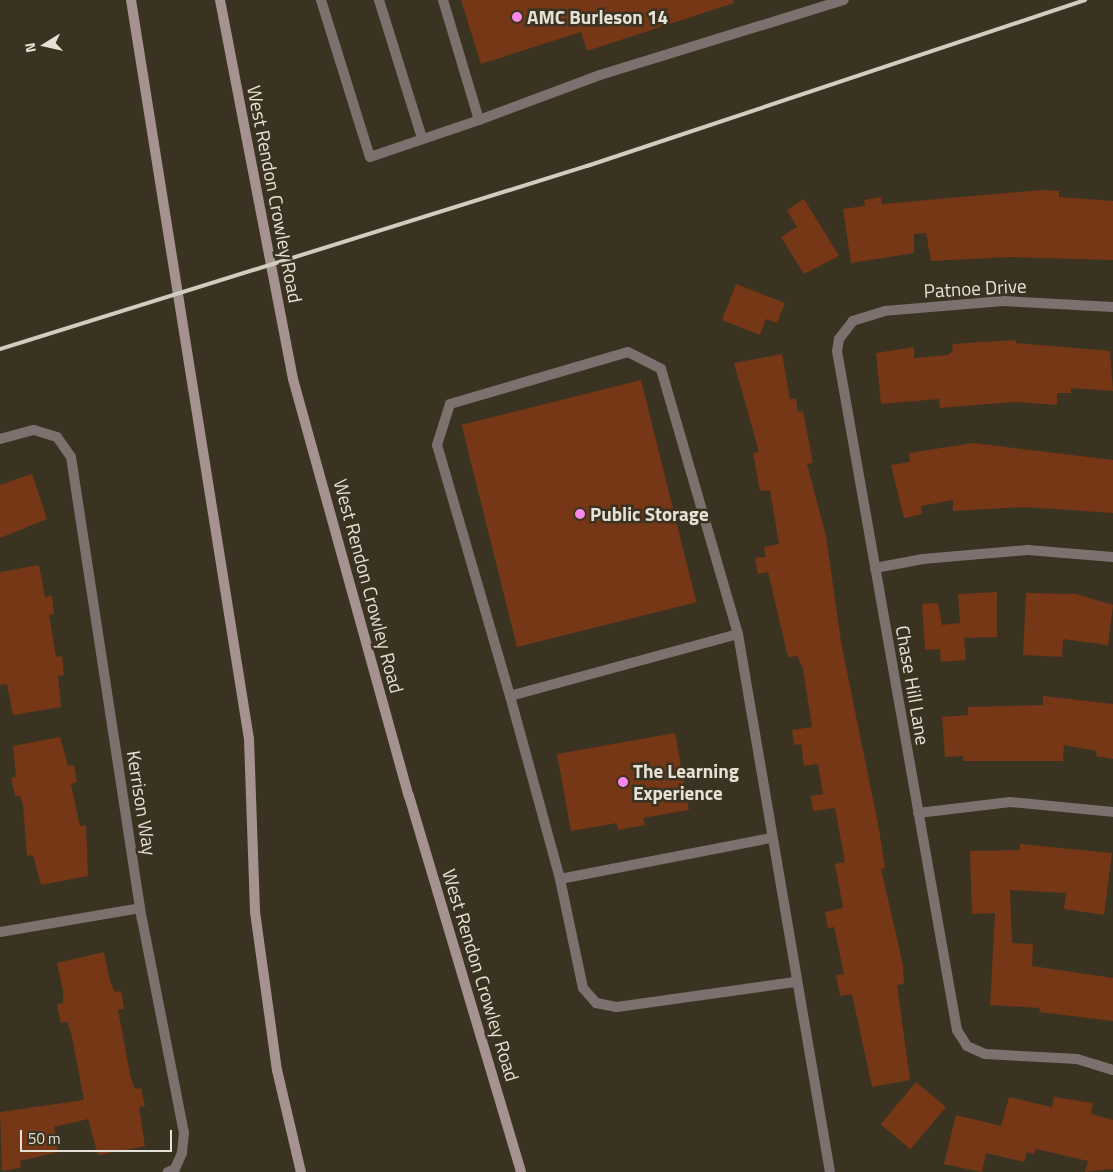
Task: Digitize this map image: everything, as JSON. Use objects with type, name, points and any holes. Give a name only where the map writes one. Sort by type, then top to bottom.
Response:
[{"type":"main road","points":[[132,0],[249,738],[255,912],[277,1070],[302,1172]]},
{"type":"main road","name":"West Rendon Crowley Road","points":[[220,0],[293,379],[409,796],[521,1172]]},
{"type":"street","points":[[321,0],[370,157],[600,76],[844,0]]},
{"type":"street","points":[[379,0],[422,138]]},
{"type":"street","points":[[443,0],[479,120]]},
{"type":"street","name":"Patnoe Drive","points":[[844,328],[865,314],[993,302],[1113,306]]},
{"type":"street","name":"Chase Hill Lane","points":[[844,328],[837,351],[957,1030],[967,1046],[985,1054],[1077,1059],[1113,1070]]},
{"type":"street","points":[[796,982],[617,1007],[596,1003],[583,988],[560,878],[510,696],[437,444],[450,404],[628,352],[661,369],[738,634],[770,838],[796,982],[830,1172]]},
{"type":"street","name":"Kerrison Way","points":[[0,439],[34,430],[57,436],[71,457],[78,492],[140,908],[184,1133],[182,1153],[175,1168],[168,1172]]},
{"type":"street","points":[[875,568],[923,559],[1028,550],[1113,557]]},
{"type":"street","points":[[510,696],[738,634]]},
{"type":"street","points":[[918,813],[1010,802],[1113,812]]},
{"type":"street","points":[[560,878],[770,838]]},
{"type":"street","points":[[0,932],[140,908]]},
{"type":"building","points":[[461,0],[733,0],[734,3],[587,51],[581,32],[481,64]]},
{"type":"building","points":[[1042,190],[1059,191],[1059,197],[1113,201],[1113,260],[1010,257],[931,261],[926,233],[914,234],[914,253],[851,263],[843,209],[865,206],[864,200],[881,197],[882,204]]},
{"type":"building","points":[[804,199],[839,256],[804,274],[781,237],[797,227],[787,210]]},
{"type":"building","points":[[736,284],[785,303],[777,323],[766,319],[760,335],[722,320]]},
{"type":"building","points":[[1016,340],[1016,343],[1110,351],[1113,391],[1071,388],[1071,393],[1057,393],[1057,405],[1015,402],[940,408],[939,399],[881,404],[876,353],[914,347],[914,358],[948,355],[953,351],[952,344]]},
{"type":"building","points":[[782,354],[790,399],[796,398],[798,412],[803,411],[813,463],[807,464],[826,536],[841,642],[879,829],[885,868],[881,869],[903,965],[904,984],[897,985],[910,1080],[872,1087],[852,994],[840,996],[836,975],[844,974],[834,927],[828,928],[825,912],[843,908],[835,864],[845,862],[835,808],[813,811],[811,796],[823,794],[818,764],[804,766],[801,744],[794,745],[792,730],[812,727],[803,669],[797,656],[788,657],[768,572],[758,574],[755,558],[766,557],[764,547],[779,544],[770,490],[760,491],[753,453],[759,452],[734,363]]},
{"type":"building","name":"Public Storage","points":[[641,380],[696,602],[517,647],[461,425]]},
{"type":"building","points":[[973,443],[1113,460],[1113,513],[1024,507],[953,511],[953,500],[921,506],[922,514],[904,518],[891,465],[910,462],[909,453]]},
{"type":"building","points":[[32,474],[47,519],[0,538],[0,485]]},
{"type":"building","points":[[39,565],[45,597],[52,596],[54,614],[49,615],[56,657],[62,656],[64,675],[58,676],[61,707],[13,715],[7,684],[0,685],[0,572]]},
{"type":"building","points":[[997,592],[997,637],[964,638],[966,660],[941,662],[940,649],[925,650],[922,604],[938,603],[942,625],[960,623],[958,594]]},
{"type":"building","points":[[1026,593],[1076,594],[1113,605],[1108,645],[1063,639],[1062,657],[1023,655]]},
{"type":"building","points":[[1043,696],[1113,704],[1113,759],[1096,756],[1097,751],[1064,745],[1063,761],[963,761],[963,756],[945,757],[942,717],[968,715],[968,707],[1043,705]]},
{"type":"building","name":"The Learning Experience","points":[[675,733],[689,810],[643,818],[645,825],[618,830],[617,823],[571,831],[557,754]]},
{"type":"building","points":[[60,737],[68,766],[74,765],[77,782],[71,784],[80,826],[86,825],[88,876],[41,885],[33,855],[27,856],[23,805],[20,796],[15,796],[11,778],[16,777],[13,746]]},
{"type":"building","points":[[1020,844],[1112,853],[1104,915],[1064,909],[1066,893],[1010,890],[1012,943],[1033,944],[1032,966],[1113,978],[1113,1021],[1039,1012],[1040,1008],[990,1005],[995,913],[972,914],[970,851],[1020,850]]},
{"type":"building","points":[[104,952],[110,981],[115,992],[121,991],[124,1009],[118,1010],[131,1079],[135,1089],[141,1088],[145,1106],[139,1107],[145,1146],[98,1155],[88,1119],[54,1127],[58,1152],[20,1161],[21,1168],[2,1171],[0,1112],[84,1100],[71,1032],[67,1022],[61,1023],[57,1004],[63,1003],[63,991],[57,963]]},
{"type":"building","points":[[916,1082],[946,1107],[911,1149],[881,1124]]},
{"type":"building","points":[[1009,1097],[1052,1107],[1054,1097],[1093,1103],[1091,1114],[1113,1120],[1113,1169],[1085,1172],[1088,1161],[1036,1149],[1034,1154],[1027,1152],[1024,1162],[986,1153],[982,1172],[944,1164],[956,1115],[1001,1126]]},
{"type":"railway","points":[[0,349],[587,166],[1085,0]]},
{"type":"place","name":"AMC Burleson 14","points":[[517,17]]},
{"type":"place","name":"Public Storage","points":[[580,514]]},
{"type":"place","name":"The Learning Experience","points":[[623,782]]}]
